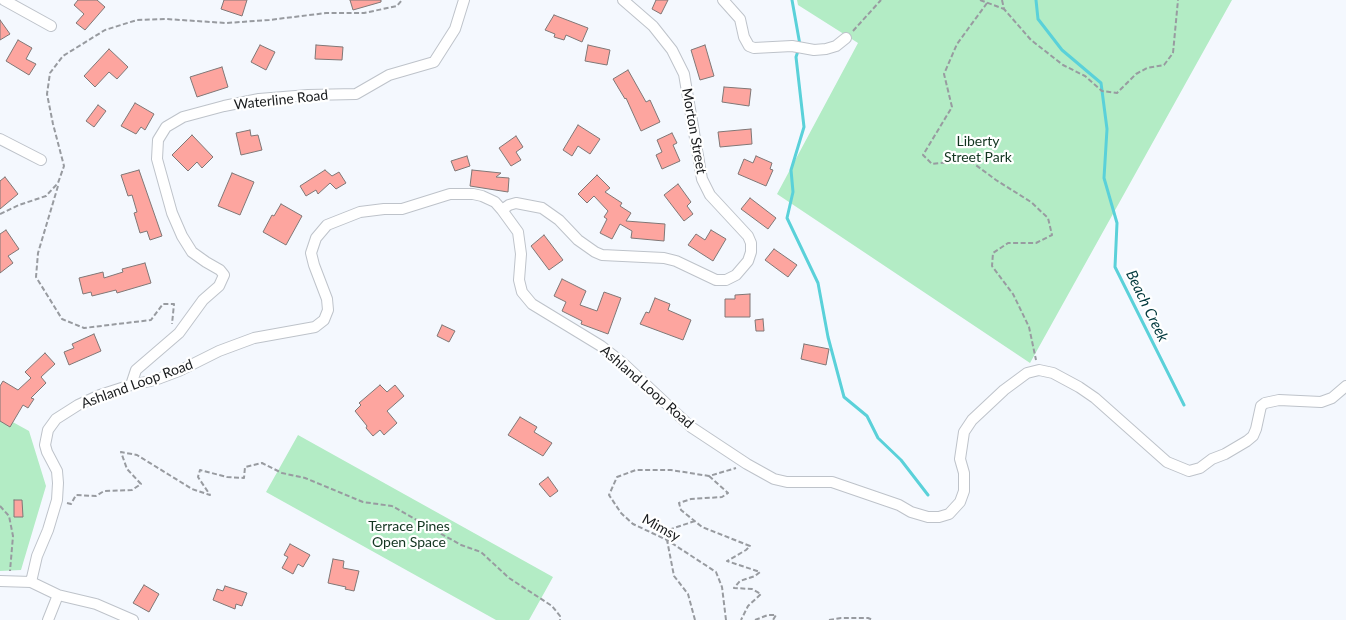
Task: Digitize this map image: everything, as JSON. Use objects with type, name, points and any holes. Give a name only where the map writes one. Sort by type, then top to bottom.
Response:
[{"type":"street","points":[[4,0],[51,26]]},
{"type":"street","name":"Waterline Road","points":[[131,385],[136,370],[179,333],[203,300],[219,286],[224,275],[220,270],[192,252],[182,236],[172,213],[157,159],[158,140],[166,127],[183,117],[259,99],[356,94],[389,75],[434,62],[455,29],[464,0]]},
{"type":"street","name":"Morton Street","points":[[502,210],[516,203],[542,208],[559,220],[578,240],[602,255],[664,258],[676,261],[716,280],[726,280],[736,275],[748,261],[751,243],[748,236],[710,195],[702,179],[684,74],[672,50],[654,26],[623,0]]},
{"type":"street","points":[[723,0],[740,20],[744,37],[749,46],[754,48],[792,46],[814,50],[826,49],[836,46],[846,38]]},
{"type":"street","points":[[0,139],[41,160]]},
{"type":"street","name":"Ashland Loop Road","points":[[30,582],[57,500],[57,471],[45,445],[45,438],[51,424],[65,412],[78,405],[131,385],[154,380],[179,371],[219,351],[254,338],[304,330],[320,324],[328,310],[327,299],[316,272],[311,253],[312,246],[321,230],[334,221],[372,210],[402,209],[450,194],[473,194],[495,202],[518,232],[521,248],[519,280],[522,292],[532,304],[601,346],[624,364],[691,427],[747,464],[774,479],[787,482],[832,482],[928,517],[939,518],[949,514],[960,502],[964,491],[964,473],[960,459],[964,432],[972,420],[1004,390],[1027,373],[1039,370]]},
{"type":"street","points":[[1039,370],[1053,373],[1095,398],[1167,462],[1189,471],[1200,468],[1212,459],[1225,454],[1253,436],[1261,406],[1264,403],[1279,400],[1321,402],[1332,398],[1346,386]]},
{"type":"street","points":[[4,581],[30,582],[58,595],[96,604],[133,620]]},
{"type":"street","points":[[48,620],[58,595]]},
{"type":"path","points":[[171,341],[174,304],[163,304],[151,320],[84,328],[62,319],[36,277],[38,253],[64,166],[47,94],[50,73],[63,56],[105,30],[137,20],[166,19],[226,23],[326,13],[364,13],[397,6],[402,0]]},
{"type":"path","points":[[846,38],[881,0]]},
{"type":"path","points":[[980,0],[1004,9]]},
{"type":"path","points":[[1002,0],[1004,9],[1030,40],[1063,65],[1085,76],[1102,91],[1117,93],[1136,74],[1147,68],[1164,65],[1173,53],[1178,0]]},
{"type":"path","points":[[987,2],[956,44],[944,74],[952,107],[923,155],[932,164],[969,160],[996,180],[1032,202],[1048,218],[1052,235],[1036,243],[1008,242],[993,253],[992,266],[1013,294],[1029,327],[1039,370]]},
{"type":"path","points":[[0,214],[46,196],[58,184]]},
{"type":"path","points":[[57,500],[71,504],[76,495],[96,496],[104,490],[132,490],[141,484],[127,469],[120,452],[137,455],[192,489],[210,495],[198,477],[200,470],[227,477],[244,478],[245,466],[262,463],[282,473],[305,478],[363,502],[392,506],[461,545],[481,552],[509,578],[552,606],[560,616],[560,620]]},
{"type":"path","points":[[709,476],[747,464]]},
{"type":"path","name":"Mimsy","points":[[709,476],[671,470],[636,470],[617,477],[609,495],[621,513],[633,524],[667,540],[716,572],[722,587],[726,620]]},
{"type":"path","points":[[709,476],[728,493],[722,497],[691,499],[678,503],[681,510],[702,527],[750,546],[727,561],[760,572],[756,576],[740,581],[734,588],[752,589],[761,594],[748,606],[741,620]]},
{"type":"path","points":[[0,506],[9,516],[13,536],[4,581]]},
{"type":"path","points":[[695,521],[668,530],[667,540],[674,576],[688,594],[695,620]]},
{"type":"path","points":[[755,620],[768,615],[776,615],[773,620]]},
{"type":"path","points":[[829,620],[868,618],[873,620]]},
{"type":"green space","name":"Liberty Street Park","points":[[797,0],[1232,0],[1030,363],[777,194],[858,43],[798,5]]},
{"type":"green space","points":[[0,415],[29,431],[46,486],[21,570],[0,571]]},
{"type":"green space","name":"Terrace Pines Open Space","points":[[298,435],[553,577],[529,620],[496,620],[266,492]]},
{"type":"building","points":[[78,0],[97,0],[105,7],[85,30],[76,23],[84,14],[74,5]]},
{"type":"building","points":[[224,0],[247,0],[242,16],[221,9]]},
{"type":"building","points":[[350,0],[381,0],[381,2],[353,10]]},
{"type":"building","points":[[656,0],[668,0],[661,14],[652,9]]},
{"type":"building","points":[[554,15],[588,28],[582,42],[566,35],[564,40],[554,37],[555,34],[545,30]]},
{"type":"building","points":[[0,20],[10,34],[0,40]]},
{"type":"building","points":[[18,40],[32,48],[26,59],[36,64],[29,75],[6,61]]},
{"type":"building","points":[[260,45],[275,52],[266,70],[251,62]]},
{"type":"building","points":[[316,45],[343,47],[342,60],[315,59]]},
{"type":"building","points":[[588,45],[610,50],[607,65],[585,61]]},
{"type":"building","points":[[705,45],[714,76],[700,80],[691,50]]},
{"type":"building","points":[[109,49],[128,67],[117,79],[109,72],[95,87],[84,76]]},
{"type":"building","points":[[222,67],[228,87],[197,97],[190,77]]},
{"type":"building","points":[[628,70],[646,102],[650,100],[660,122],[641,131],[626,98],[613,79]]},
{"type":"building","points":[[724,87],[751,89],[749,106],[722,102]]},
{"type":"building","points":[[135,103],[154,114],[145,130],[141,127],[136,134],[121,126]]},
{"type":"building","points":[[98,105],[106,111],[94,127],[86,121]]},
{"type":"building","points":[[578,125],[600,139],[590,154],[578,146],[572,156],[563,150]]},
{"type":"building","points":[[751,129],[752,144],[720,147],[718,132]]},
{"type":"building","points":[[250,130],[251,136],[258,135],[262,150],[241,155],[236,133]]},
{"type":"building","points":[[672,133],[677,143],[673,145],[680,161],[662,169],[656,155],[662,152],[657,140]]},
{"type":"building","points":[[192,135],[213,157],[202,168],[197,162],[188,171],[172,155]]},
{"type":"building","points":[[516,136],[523,147],[516,152],[521,160],[511,166],[499,148]]},
{"type":"building","points":[[467,156],[470,166],[455,171],[451,161]]},
{"type":"building","points":[[756,156],[772,163],[770,169],[773,170],[766,186],[738,174],[744,159],[753,163]]},
{"type":"building","points":[[139,170],[162,236],[150,240],[147,231],[140,233],[134,213],[137,212],[132,195],[128,196],[121,175]]},
{"type":"building","points":[[325,170],[332,176],[339,172],[346,183],[336,189],[330,183],[318,194],[316,190],[306,196],[300,186]]},
{"type":"building","points":[[472,170],[501,173],[496,177],[509,178],[508,192],[470,186]]},
{"type":"building","points":[[232,173],[254,182],[240,215],[218,206]]},
{"type":"building","points":[[597,175],[610,188],[605,192],[622,203],[620,206],[631,213],[626,221],[665,224],[664,241],[631,238],[632,231],[620,224],[612,239],[600,233],[607,219],[604,217],[608,211],[594,196],[587,203],[578,194]]},
{"type":"building","points":[[5,177],[18,194],[0,209],[0,181]]},
{"type":"building","points":[[678,184],[691,202],[687,206],[693,214],[684,221],[664,195]]},
{"type":"building","points":[[750,198],[776,218],[768,229],[741,209]]},
{"type":"building","points":[[281,204],[302,216],[286,245],[263,232],[272,215],[274,216]]},
{"type":"building","points":[[6,230],[19,249],[8,256],[13,263],[0,273],[0,234]]},
{"type":"building","points":[[711,230],[726,239],[713,261],[688,245],[696,234],[705,240]]},
{"type":"building","points":[[544,235],[563,260],[549,270],[531,246]]},
{"type":"building","points":[[774,249],[797,265],[788,277],[765,260]]},
{"type":"building","points":[[145,263],[151,283],[117,293],[116,290],[92,296],[91,292],[83,294],[79,278],[103,272],[104,278],[123,272],[122,269]]},
{"type":"building","points":[[562,279],[586,291],[580,305],[597,311],[604,292],[621,298],[608,334],[581,324],[582,321],[562,311],[566,302],[554,296]]},
{"type":"building","points":[[750,294],[750,317],[725,317],[725,299],[735,299],[735,295]]},
{"type":"building","points":[[655,298],[670,304],[668,310],[691,320],[683,340],[640,324],[646,312],[649,313]]},
{"type":"building","points":[[763,319],[764,331],[756,331],[755,320]]},
{"type":"building","points":[[442,325],[455,331],[449,342],[437,336]]},
{"type":"building","points":[[94,334],[101,351],[69,365],[64,352],[74,348],[72,344]]},
{"type":"building","points":[[804,344],[829,349],[826,365],[801,359]]},
{"type":"building","points":[[45,353],[55,364],[41,377],[46,383],[31,398],[34,399],[28,408],[23,405],[10,427],[0,421],[0,386],[3,381],[18,390],[31,378],[25,372]]},
{"type":"building","points":[[380,385],[387,392],[395,385],[404,396],[387,411],[397,423],[384,435],[380,430],[373,436],[355,411],[361,405],[359,403]]},
{"type":"building","points":[[520,417],[537,427],[534,432],[552,443],[543,456],[508,435]]},
{"type":"building","points":[[548,477],[558,491],[550,497],[539,484]]},
{"type":"building","points":[[14,500],[22,500],[23,517],[14,517]]},
{"type":"building","points":[[290,544],[310,555],[303,567],[298,564],[293,574],[282,568],[288,557],[284,555]]},
{"type":"building","points":[[333,559],[344,561],[343,568],[359,571],[354,591],[328,583]]},
{"type":"building","points":[[144,585],[159,594],[149,612],[133,603]]},
{"type":"building","points":[[225,586],[247,593],[242,606],[236,604],[235,609],[213,600],[217,589],[223,591]]},
{"type":"waterway","points":[[792,0],[800,45],[796,57],[804,127],[791,170],[793,192],[787,218],[818,283],[828,337],[844,397],[867,416],[878,438],[901,460],[928,495]]},
{"type":"waterway","name":"Beach Creek","points":[[1036,0],[1038,19],[1062,50],[1101,83],[1107,129],[1104,178],[1117,223],[1115,267],[1184,405]]}]
